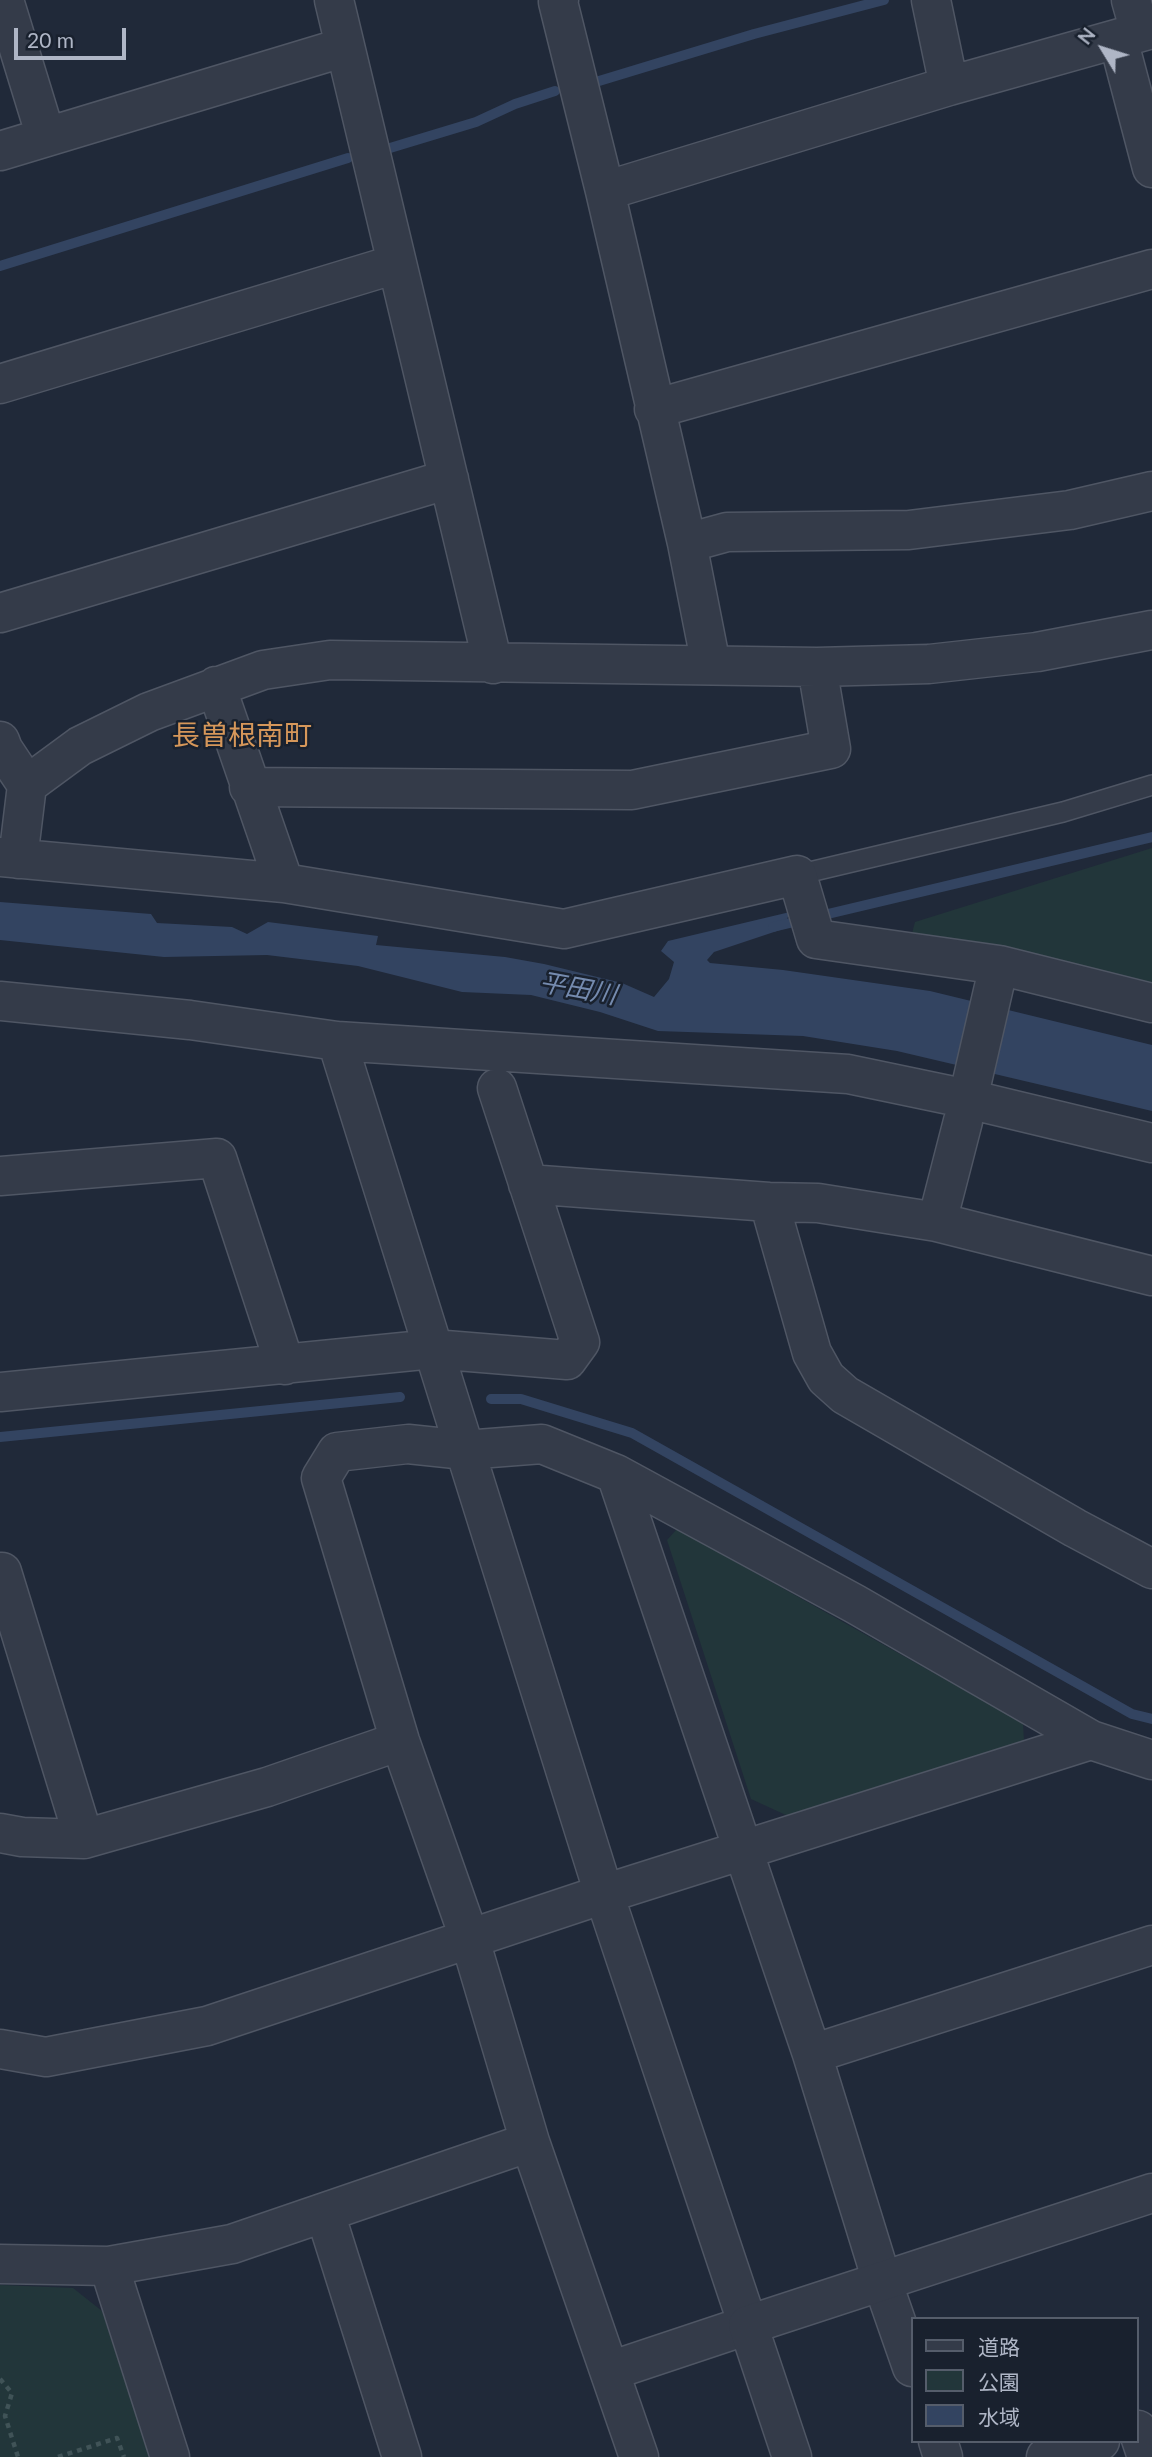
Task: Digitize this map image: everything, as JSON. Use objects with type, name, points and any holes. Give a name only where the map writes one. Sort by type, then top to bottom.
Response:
[{"type":"street","points":[[4,0],[46,137]]},
{"type":"street","points":[[334,0],[493,664]]},
{"type":"street","points":[[559,0],[687,543],[710,665]]},
{"type":"street","points":[[931,0],[949,86]]},
{"type":"street","points":[[605,191],[949,86],[1135,25],[1152,168]]},
{"type":"street","points":[[0,151],[345,47]]},
{"type":"street","points":[[0,384],[396,264]]},
{"type":"street","points":[[654,409],[1152,269]]},
{"type":"street","points":[[0,613],[449,479]]},
{"type":"street","points":[[687,543],[727,533],[909,530],[1070,510],[1152,491]]},
{"type":"street","points":[[1152,630],[1037,652],[929,664],[817,667],[330,660],[263,670],[149,712],[80,746],[27,785],[9,858],[285,883],[564,929],[800,884],[816,939],[1152,1003]]},
{"type":"street","points":[[250,787],[632,790],[831,749],[817,667]]},
{"type":"street","points":[[216,686],[285,883]]},
{"type":"street","points":[[0,741],[27,785]]},
{"type":"street","points":[[937,1222],[997,974]]},
{"type":"street","points":[[0,1001],[190,1020],[337,1041],[848,1074],[1152,1143]]},
{"type":"street","points":[[337,1041],[604,1895],[792,2457]]},
{"type":"street","points":[[0,1392],[285,1366],[433,1349],[567,1360],[580,1342],[498,1088]]},
{"type":"street","points":[[0,1176],[217,1158],[285,1366]]},
{"type":"street","points":[[528,1184],[769,1202],[818,1203],[937,1222],[1152,1276]]},
{"type":"street","points":[[769,1202],[813,1353],[826,1378],[857,1402],[1074,1528],[1152,1569]]},
{"type":"street","points":[[639,2457],[530,2142],[470,1940],[400,1741],[321,1478],[337,1452],[408,1444],[465,1450],[542,1444],[616,1474],[855,1604],[1091,1740],[1152,1760]]},
{"type":"street","points":[[616,1474],[812,2054],[882,2281],[911,2364]]},
{"type":"street","points":[[0,1572],[84,1839]]},
{"type":"street","points":[[0,2049],[46,2057],[207,2026],[743,1850],[1091,1740]]},
{"type":"street","points":[[0,1833],[22,1837],[84,1839],[267,1787],[400,1741]]},
{"type":"street","points":[[812,2054],[1152,1945]]},
{"type":"street","points":[[0,2264],[109,2266],[232,2244],[530,2142]]},
{"type":"street","points":[[610,2371],[1152,2193]]},
{"type":"street","points":[[325,2213],[402,2457]]},
{"type":"street","points":[[109,2266],[170,2457]]},
{"type":"street","points":[[1046,2457],[1093,2443]]},
{"type":"lane","points":[[800,884],[1152,785]]},
{"type":"path","points":[[0,2379],[12,2393],[2,2416],[18,2457]]},
{"type":"path","points":[[58,2457],[117,2438],[124,2457]]},
{"type":"green space","points":[[1152,848],[1152,988],[910,941],[915,922]]},
{"type":"green space","points":[[677,1529],[1023,1723],[1024,1741],[788,1816],[751,1799],[667,1540]]},
{"type":"green space","points":[[0,2285],[73,2288],[102,2311],[150,2457],[0,2457]]},
{"type":"water","name":"平田川","points":[[0,902],[151,914],[157,923],[232,927],[247,934],[268,922],[378,936],[376,945],[505,957],[544,964],[622,983],[654,997],[669,979],[674,962],[661,951],[668,941],[790,912],[783,929],[714,952],[707,960],[710,963],[783,970],[930,991],[1152,1045],[1152,1111],[897,1051],[803,1036],[658,1031],[600,1012],[531,995],[462,992],[358,966],[267,955],[164,957],[0,940]]},
{"type":"waterway","points":[[599,81],[754,34],[884,0]]},
{"type":"waterway","points":[[390,148],[476,122],[515,104],[555,91]]},
{"type":"waterway","points":[[0,266],[348,158]]},
{"type":"waterway","points":[[773,927],[1152,837]]},
{"type":"waterway","points":[[0,1437],[400,1397]]},
{"type":"waterway","points":[[491,1399],[521,1399],[632,1433],[1132,1714],[1152,1719]]},
{"type":"district","name":"長曽根南町","points":[[242,736]]}]
